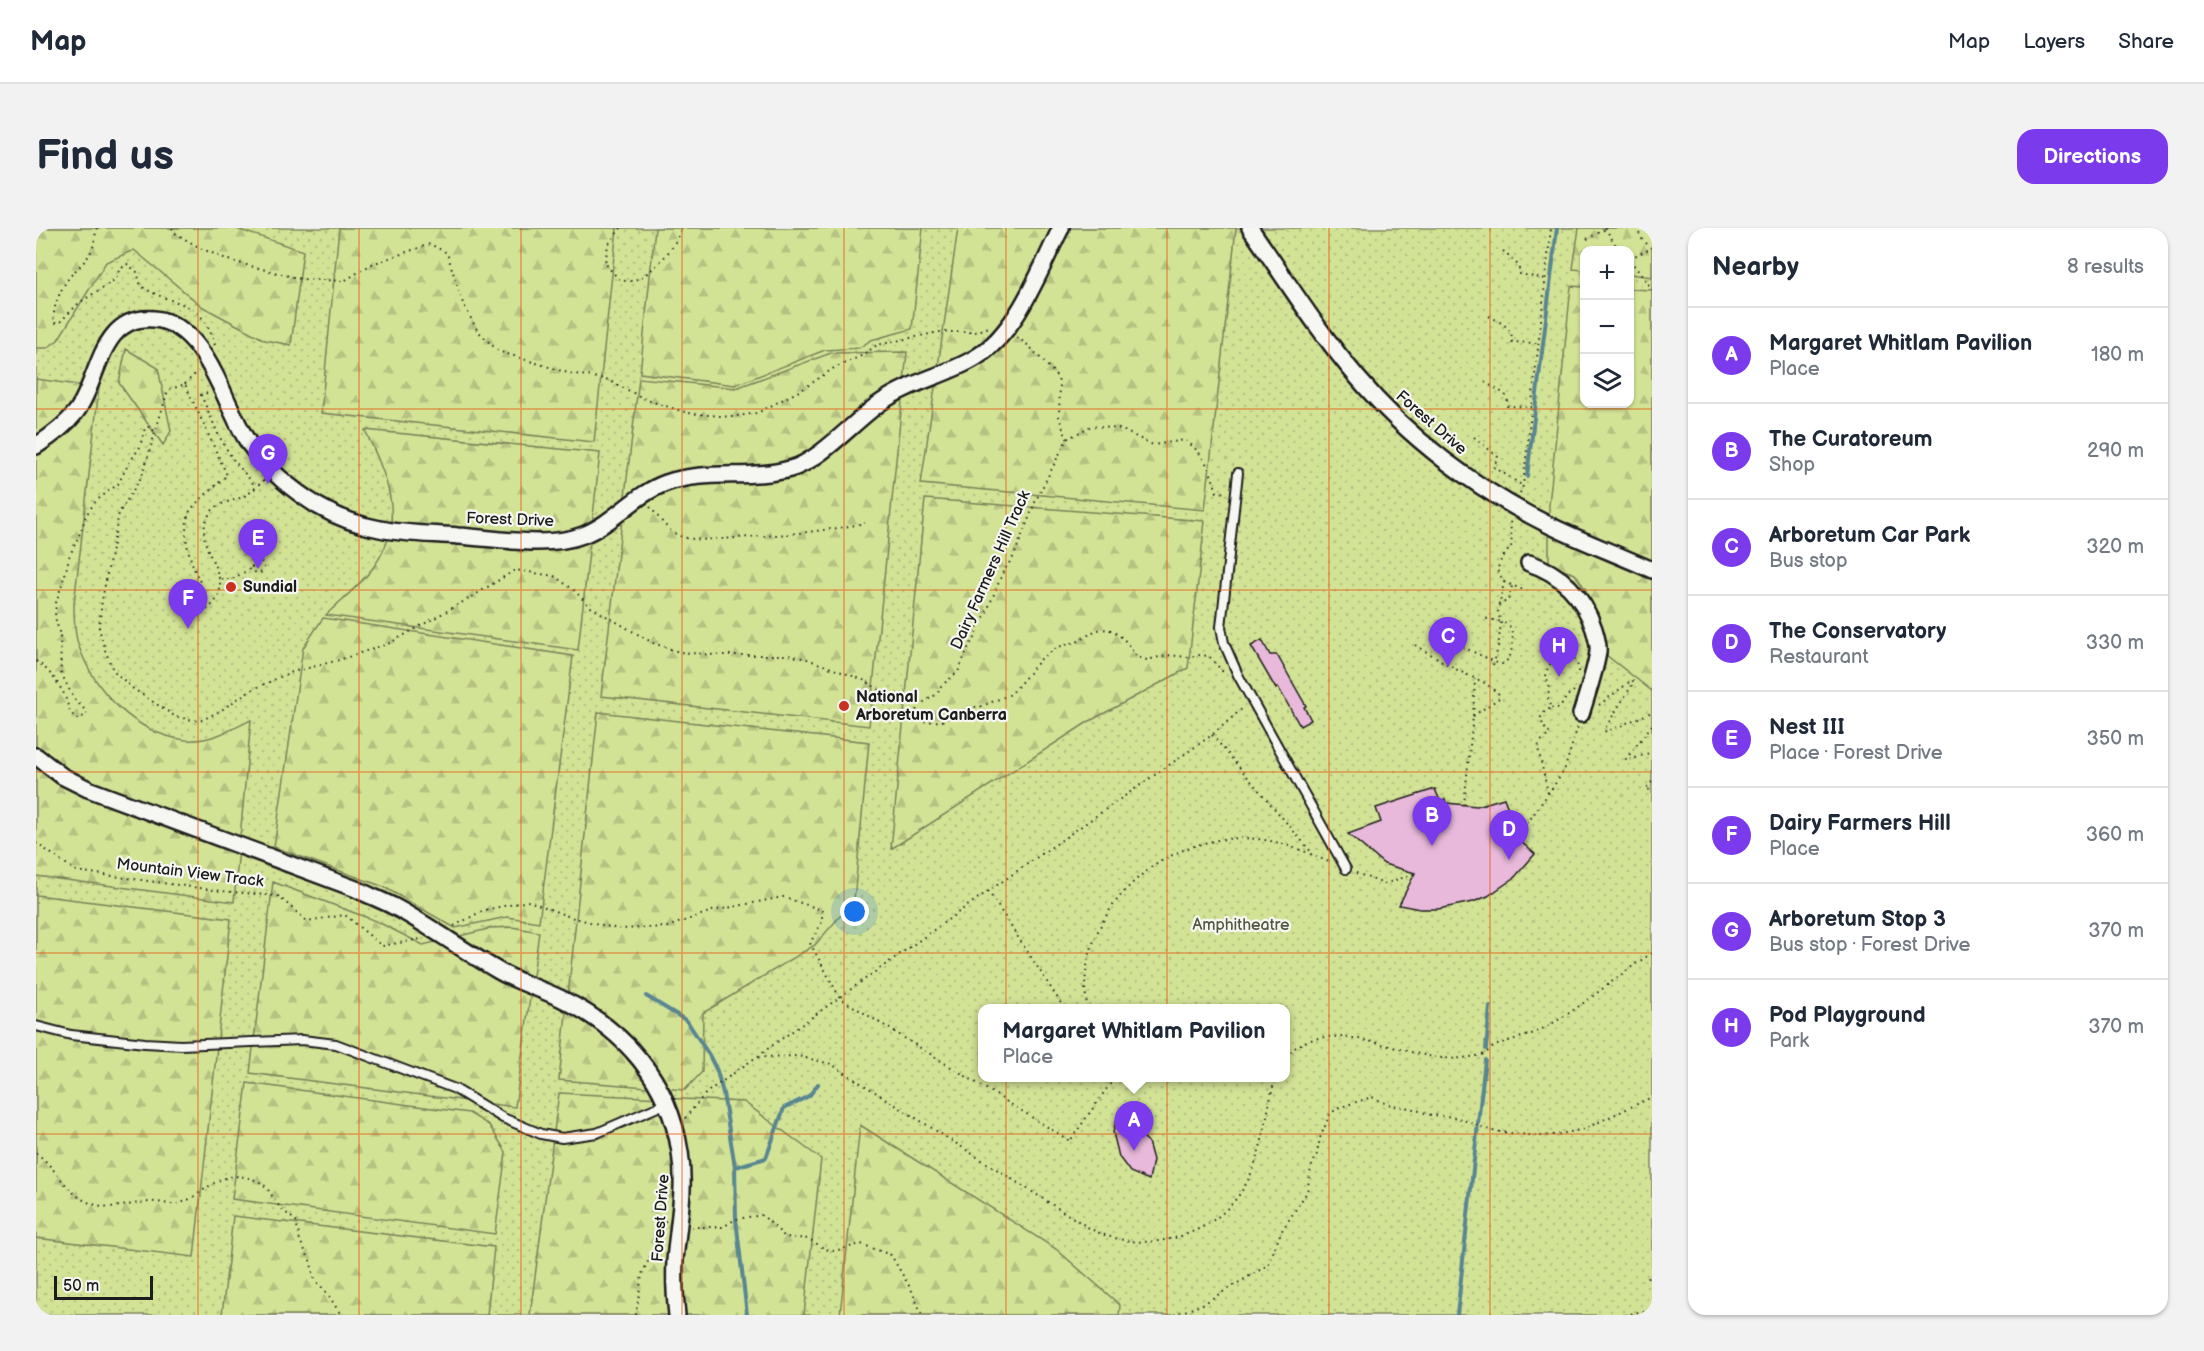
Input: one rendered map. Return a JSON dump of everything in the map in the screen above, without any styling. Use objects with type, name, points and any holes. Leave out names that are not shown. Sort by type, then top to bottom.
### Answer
[{"type":"street","name":"Forest Drive","points":[[36,446],[76,412],[90,389],[107,342],[116,331],[129,323],[155,319],[174,325],[189,336],[208,362],[248,442],[273,472],[315,504],[345,520],[399,532],[537,541],[566,539],[585,534],[614,516],[641,495],[676,480],[772,472],[797,467],[813,457],[879,403],[916,382],[973,359],[989,348],[1015,317],[1062,228]]},
{"type":"street","name":"Forest Drive","points":[[1250,228],[1323,334],[1357,378],[1398,421],[1471,479],[1547,524],[1652,570]]},
{"type":"street","points":[[1529,563],[1554,573],[1566,583],[1581,600],[1592,620],[1598,650],[1581,714]]},
{"type":"street","name":"Forest Drive","points":[[36,756],[62,776],[88,789],[356,889],[393,906],[499,971],[560,998],[612,1030],[641,1060],[657,1082],[676,1129],[684,1180],[674,1285],[677,1315]]},
{"type":"lane","points":[[1238,473],[1221,627],[1227,651],[1252,701],[1346,869]]},
{"type":"lane","points":[[36,1026],[70,1035],[146,1043],[181,1045],[302,1040],[336,1044],[455,1089],[504,1118],[541,1134],[562,1138],[597,1133],[667,1103]]},
{"type":"path","points":[[97,228],[93,248],[82,266],[67,281],[56,305],[54,323],[59,322],[78,303],[116,279],[119,270],[127,264],[137,272],[141,286],[198,312],[210,327],[216,348],[208,362],[185,384],[168,390],[142,476],[127,498],[117,520],[102,600],[99,628],[113,670],[132,688],[176,717],[200,721],[220,711],[249,691],[289,673],[390,643],[515,570],[554,576],[574,590],[589,606],[653,644],[680,652],[715,655],[788,655],[807,659],[866,681],[885,694],[917,703],[916,714],[920,722],[942,721],[970,707],[980,707],[1011,694],[1041,659],[1058,647],[1079,641],[1096,630],[1109,629],[1123,638],[1137,657],[1146,660],[1167,655],[1189,657],[1200,655],[1209,656],[1217,663]]},
{"type":"path","points":[[172,228],[175,233],[200,248],[231,261],[301,279],[344,281],[372,264],[430,244],[447,253],[462,301],[477,330],[498,351],[568,373],[606,380],[647,400],[688,413],[731,417],[757,413],[877,345],[939,332],[975,332],[996,324],[1029,346],[1055,374],[1060,384],[1059,417],[1067,439],[1091,426],[1120,429],[1153,445],[1185,440],[1199,451],[1211,472],[1217,492],[1227,493]]},
{"type":"path","points":[[621,228],[608,245],[605,263],[616,276],[626,281],[637,280],[663,259],[681,228]]},
{"type":"path","points":[[1474,437],[1498,457],[1494,467],[1523,486],[1551,228]]},
{"type":"path","points":[[1634,257],[1652,248],[1642,239],[1636,228]]},
{"type":"path","points":[[1587,239],[1606,229],[1617,246]]},
{"type":"path","points":[[1503,251],[1519,266],[1520,274],[1546,279]]},
{"type":"path","points":[[1634,265],[1652,288]]},
{"type":"path","points":[[1489,316],[1509,328],[1513,334],[1512,342],[1538,343]]},
{"type":"path","points":[[1485,382],[1508,398],[1508,406],[1532,407]]},
{"type":"path","points":[[185,384],[227,475],[190,511],[187,532],[189,560],[201,584],[191,608],[195,617],[213,605],[219,595],[220,579],[207,544],[205,530],[207,520],[219,505],[245,496],[273,472]]},
{"type":"path","points":[[221,388],[201,395],[219,436],[232,458],[256,487]]},
{"type":"path","points":[[36,661],[53,676],[64,694],[72,715],[77,719],[87,715],[87,711],[74,699],[61,673],[60,635],[55,617],[56,603],[69,557],[86,515],[96,501],[118,484],[140,447],[145,428],[148,427],[155,431]]},
{"type":"path","name":"Dairy Farmers Hill Track","points":[[917,703],[929,700],[937,694],[941,686],[958,672],[1003,572],[1014,556],[1036,500],[1067,439]]},
{"type":"path","points":[[641,495],[667,528],[688,538],[711,539],[822,532],[865,523]]},
{"type":"path","points":[[1509,513],[1512,545],[1497,570],[1504,582],[1526,591]]},
{"type":"path","points":[[258,561],[264,566],[263,572],[259,574],[252,568],[253,562],[258,561]]},
{"type":"path","points":[[220,579],[232,579],[252,568]]},
{"type":"path","points":[[1493,664],[1501,623],[1497,612],[1498,604],[1504,582]]},
{"type":"path","points":[[1498,604],[1508,601],[1512,586]]},
{"type":"path","points":[[1463,647],[1493,664],[1507,662],[1511,653],[1512,631],[1508,625],[1484,618]]},
{"type":"path","points":[[1561,640],[1578,667],[1579,677]]},
{"type":"path","points":[[1415,645],[1475,678],[1488,682],[1500,696],[1473,716]]},
{"type":"path","points":[[1551,708],[1548,700],[1550,687],[1546,676],[1548,667],[1557,655],[1566,651]]},
{"type":"path","points":[[1464,805],[1475,678]]},
{"type":"path","points":[[1517,838],[1564,771],[1581,714],[1587,713],[1632,680],[1634,682],[1604,730],[1606,732],[1652,712]]},
{"type":"path","points":[[1548,793],[1539,748],[1540,742],[1550,734],[1543,726],[1541,717],[1551,708],[1560,708],[1575,690]]},
{"type":"path","points":[[676,1129],[706,1093],[988,891],[1212,735],[1252,701]]},
{"type":"path","points":[[1652,725],[1626,759],[1627,761],[1652,752]]},
{"type":"path","points":[[1087,1004],[1085,986],[1090,958],[1099,931],[1111,908],[1148,868],[1172,853],[1200,842],[1229,838],[1257,838],[1288,844],[1315,856],[1212,735]]},
{"type":"path","points":[[1652,782],[1646,788],[1647,790],[1652,789]]},
{"type":"path","name":"Mountain View Track","points":[[36,843],[76,871],[221,891],[278,896],[307,921],[345,915],[382,946],[439,934],[484,910],[529,901],[570,917],[618,929],[667,927],[712,911],[783,897],[822,910],[822,922],[810,943],[840,998]]},
{"type":"path","points":[[1384,884],[1414,874]]},
{"type":"path","points":[[988,891],[1061,1004]]},
{"type":"path","points":[[1290,1053],[1304,1042],[1332,1037],[1365,1040],[1437,1058],[1462,1058],[1485,1054],[1492,1046],[1534,1032],[1566,1015],[1652,953]]},
{"type":"path","points":[[840,998],[1070,1141],[1110,1084],[1109,1082]]},
{"type":"path","points":[[758,1057],[798,1056],[831,1064],[1089,1228],[1109,1237],[1146,1243],[1168,1240],[1194,1232],[1220,1215],[1240,1194],[1256,1162],[1274,1082]]},
{"type":"path","points":[[1174,1315],[1201,1305],[1268,1265],[1281,1232],[1307,1192],[1310,1171],[1326,1121],[1338,1108],[1372,1097],[1387,1104],[1414,1108],[1431,1115],[1455,1117],[1492,1131],[1550,1135],[1584,1129],[1652,1097]]},
{"type":"path","points":[[36,1153],[80,1197],[93,1204],[110,1207],[132,1206],[154,1201],[175,1204],[212,1183],[224,1179],[237,1177],[254,1179],[268,1187],[280,1208],[296,1221],[300,1241],[310,1260],[315,1280],[327,1293],[341,1315]]},
{"type":"path","points":[[636,1315],[642,1274],[654,1249],[654,1233],[658,1224],[667,1221],[679,1227],[723,1227],[736,1219],[762,1215],[785,1237],[809,1239],[825,1249],[834,1251],[861,1244],[891,1255],[912,1291],[922,1315]]},
{"type":"path","points":[[1652,1275],[1647,1277],[1652,1285]]},
{"type":"path","points":[[1625,1315],[1652,1309]]},
{"type":"path","points":[[36,1311],[39,1315]]},
{"type":"green space","name":"National Arboretum Canberra","points":[[36,228],[1652,228],[1652,1315],[36,1315]]},
{"type":"green space","points":[[36,228],[234,228],[303,251],[291,345],[265,340],[203,307],[134,250],[106,262],[58,340],[47,348],[36,348]]},
{"type":"green space","points":[[339,228],[617,228],[594,442],[321,413]]},
{"type":"green space","points":[[655,228],[923,228],[912,329],[871,340],[859,348],[825,350],[735,385],[640,373]]},
{"type":"green space","points":[[958,228],[1236,228],[1205,510],[921,484]]},
{"type":"green space","points":[[1579,228],[1652,228],[1652,277],[1634,275],[1634,246],[1580,246],[1580,270],[1573,269]]},
{"type":"green space","points":[[1571,286],[1580,287],[1580,408],[1634,408],[1634,289],[1652,290],[1652,691],[1601,651],[1586,590],[1575,574],[1549,565],[1549,505]]},
{"type":"green space","points":[[126,349],[158,368],[171,431],[163,445],[119,383]]},
{"type":"green space","points":[[907,352],[869,726],[601,696],[639,378],[736,388],[831,353]]},
{"type":"green space","points":[[36,379],[99,388],[74,604],[78,644],[94,678],[119,707],[134,719],[167,736],[186,740],[203,739],[236,728],[251,720],[234,902],[36,876]]},
{"type":"green space","points":[[365,430],[600,453],[578,650],[326,615],[370,572],[385,548],[390,531],[390,497],[386,480]]},
{"type":"green space","points":[[925,499],[1205,521],[1188,668],[1088,722],[891,849]]},
{"type":"green space","points":[[323,618],[573,656],[539,922],[507,917],[455,928],[384,887],[274,847],[303,648]]},
{"type":"green space","points":[[598,712],[869,742],[854,900],[815,945],[703,1013],[702,1072],[685,1090],[559,1080]]},
{"type":"green space","points":[[273,882],[376,921],[423,945],[492,928],[512,927],[539,932],[515,1107],[250,1073]]},
{"type":"green space","points":[[36,895],[231,919],[194,1257],[36,1238]]},
{"type":"green space","points":[[247,1083],[469,1113],[489,1125],[506,1152],[495,1234],[232,1199]]},
{"type":"green space","points":[[559,1093],[744,1102],[821,1159],[804,1315],[530,1315]]},
{"type":"green space","points":[[860,1125],[1056,1249],[1120,1305],[1119,1315],[840,1315]]},
{"type":"green space","points":[[233,1216],[494,1247],[487,1315],[222,1315]]},
{"type":"building","points":[[1262,640],[1270,655],[1277,655],[1306,706],[1304,707],[1311,720],[1300,726],[1251,646]]},
{"type":"building","points":[[1435,789],[1440,801],[1445,799],[1446,803],[1477,806],[1504,798],[1512,819],[1502,825],[1535,854],[1514,878],[1488,896],[1473,902],[1438,909],[1420,909],[1399,905],[1415,873],[1384,864],[1348,834],[1381,822],[1376,808]]},
{"type":"building","points":[[1117,1119],[1132,1125],[1148,1142],[1153,1160],[1149,1180],[1130,1172],[1119,1157],[1113,1132]]},
{"type":"waterway","points":[[1527,476],[1557,228]]},
{"type":"waterway","points":[[646,996],[687,1021],[717,1071],[723,1093],[735,1167],[736,1219],[747,1315]]},
{"type":"waterway","points":[[1486,1049],[1490,1007]]},
{"type":"waterway","points":[[1457,1315],[1485,1060]]},
{"type":"waterway","points":[[735,1167],[766,1158],[784,1108],[809,1096],[818,1084]]},
{"type":"place","name":"Arboretum Stop 3","points":[[268,484]]},
{"type":"place","name":"Nest III","points":[[258,569]]},
{"type":"place","name":"Sundial","points":[[231,587]]},
{"type":"place","name":"Dairy Farmers Hill","points":[[188,629]]},
{"type":"place","name":"Arboretum Car Park","points":[[1448,667]]},
{"type":"place","name":"Pod Playground","points":[[1559,677]]},
{"type":"place","name":"National Arboretum Canberra","points":[[844,706]]},
{"type":"place","name":"The Curatoreum","points":[[1432,846]]},
{"type":"place","name":"The Conservatory","points":[[1509,860]]},
{"type":"place","name":"Margaret Whitlam Pavilion","points":[[1134,1151]]},
{"type":"park label","name":"Amphitheatre","points":[[1241,925]]}]
